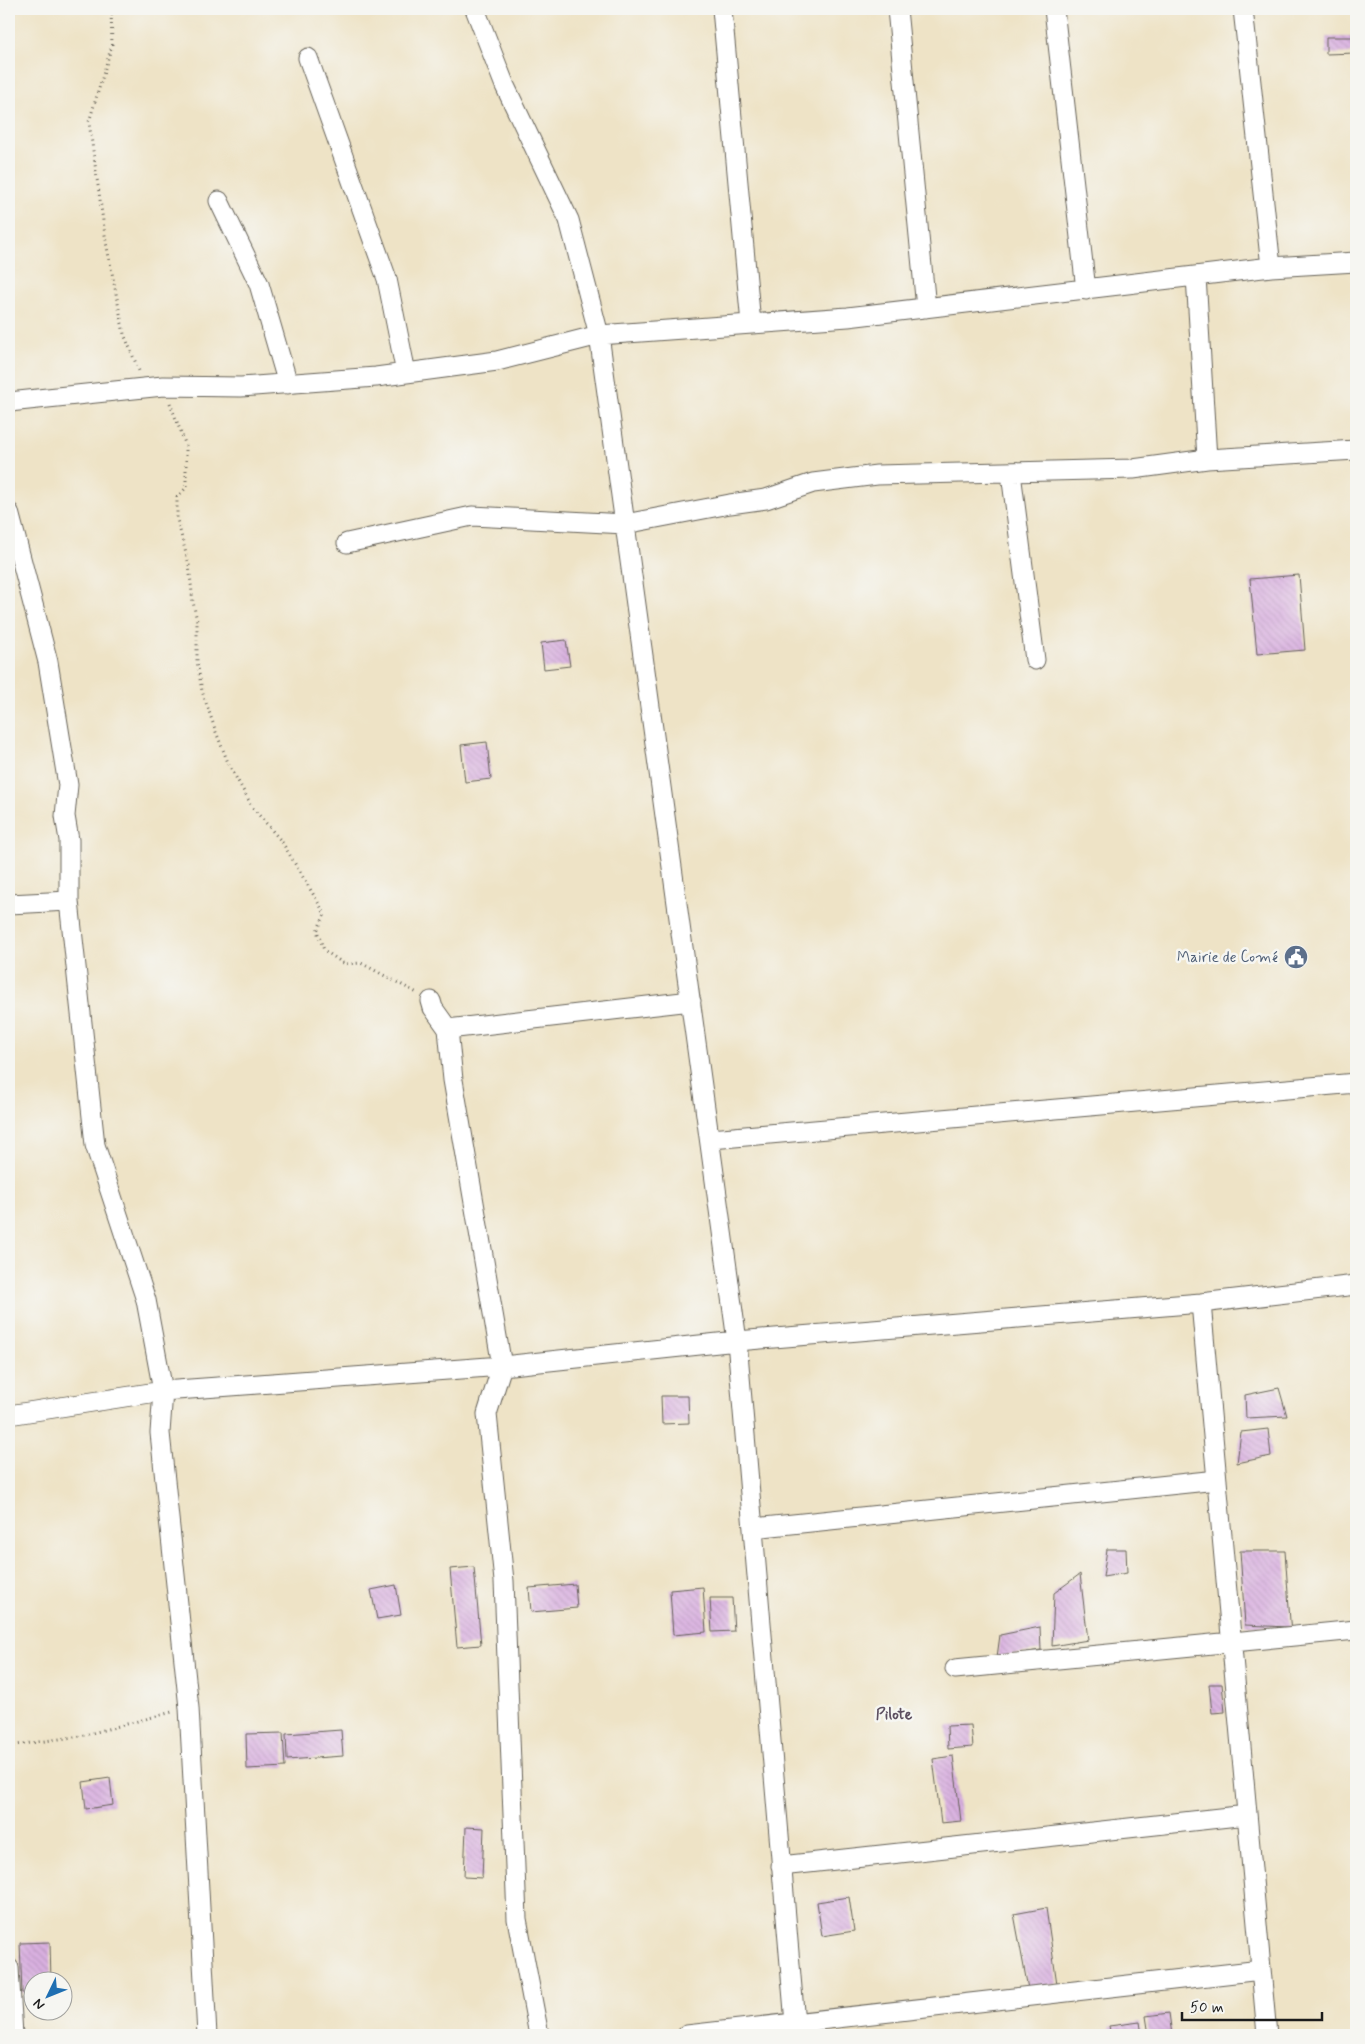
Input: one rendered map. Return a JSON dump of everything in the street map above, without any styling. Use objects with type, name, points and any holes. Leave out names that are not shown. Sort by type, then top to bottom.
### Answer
[{"type":"street","points":[[475,9],[505,86],[569,220],[599,335],[711,1139],[737,1341],[795,2029]]},
{"type":"street","points":[[722,9],[752,324]]},
{"type":"street","points":[[897,9],[926,308]]},
{"type":"street","points":[[1054,9],[1086,290]]},
{"type":"street","points":[[1243,9],[1271,267]]},
{"type":"street","points":[[308,58],[387,279],[406,373]]},
{"type":"street","points":[[219,201],[259,284],[288,384]]},
{"type":"street","points":[[9,402],[154,386],[242,387],[406,373],[497,360],[599,335],[848,317],[1271,267],[1356,262]]},
{"type":"street","points":[[1196,276],[1207,459]]},
{"type":"street","points":[[347,543],[472,516],[625,524],[730,504],[766,500],[813,483],[877,475],[1134,469],[1207,459],[1356,450]]},
{"type":"street","points":[[1012,473],[1035,660]]},
{"type":"street","points":[[9,512],[48,662],[68,785],[65,816],[69,840],[69,901],[95,1145],[146,1300],[163,1391],[160,1433],[188,1708],[207,2035]]},
{"type":"street","points":[[9,904],[69,901]]},
{"type":"street","points":[[431,1001],[433,1008],[448,1030],[453,1080],[502,1366],[487,1414],[504,1581],[517,1919],[539,2035]]},
{"type":"street","points":[[448,1030],[691,1001]]},
{"type":"street","points":[[711,1139],[1356,1083]]},
{"type":"street","points":[[9,1415],[163,1391],[502,1366],[737,1341],[1201,1303],[1356,1285]]},
{"type":"street","points":[[1201,1303],[1267,2035]]},
{"type":"street","points":[[753,1528],[1217,1480]]},
{"type":"street","points":[[955,1670],[1356,1630]]},
{"type":"street","points":[[781,1866],[1247,1815]]},
{"type":"street","points":[[9,1968],[13,2035]]},
{"type":"street","points":[[688,2035],[795,2029],[1262,1970]]},
{"type":"path","points":[[111,9],[112,46],[89,122],[106,242],[124,334],[186,446],[186,488],[177,497],[176,507],[180,537],[190,565],[193,602],[197,621],[197,661],[202,691],[229,765],[253,808],[282,842],[300,868],[325,914],[317,931],[324,950],[344,964],[361,963],[431,1001]]},
{"type":"path","points":[[9,1746],[81,1736],[188,1708]]},
{"type":"building","points":[[1326,37],[1356,37],[1356,53],[1326,54]]},
{"type":"building","points":[[1299,575],[1305,650],[1257,654],[1250,579]]},
{"type":"building","points":[[566,640],[570,666],[544,669],[541,643]]},
{"type":"building","points":[[487,742],[491,779],[465,782],[461,745]]},
{"type":"building","points":[[1279,1388],[1287,1416],[1246,1418],[1245,1395]]},
{"type":"building","points":[[661,1396],[688,1396],[689,1423],[662,1424]]},
{"type":"building","points":[[1268,1429],[1271,1456],[1237,1463],[1241,1432]]},
{"type":"building","points":[[1107,1549],[1126,1549],[1127,1573],[1103,1577]]},
{"type":"building","points":[[1240,1551],[1285,1551],[1291,1635],[1288,1627],[1245,1625]]},
{"type":"building","points":[[474,1567],[481,1645],[457,1647],[450,1569]]},
{"type":"building","points":[[1080,1574],[1088,1640],[1052,1646],[1054,1593]]},
{"type":"building","points":[[575,1584],[577,1608],[531,1612],[529,1588]]},
{"type":"building","points":[[396,1585],[401,1615],[377,1619],[371,1590]]},
{"type":"building","points":[[703,1587],[706,1632],[673,1635],[670,1590]]},
{"type":"building","points":[[710,1598],[732,1598],[734,1631],[712,1632]]},
{"type":"building","points":[[1040,1627],[1041,1650],[997,1657],[1000,1635]]},
{"type":"building","points":[[1209,1684],[1222,1684],[1225,1712],[1212,1713]]},
{"type":"building","points":[[971,1725],[973,1747],[948,1749],[947,1726]]},
{"type":"building","points":[[341,1730],[343,1756],[287,1760],[286,1734]]},
{"type":"building","points":[[283,1733],[285,1767],[247,1769],[246,1734]]},
{"type":"building","points":[[953,1756],[961,1821],[941,1823],[933,1759]]},
{"type":"building","points":[[110,1778],[113,1805],[86,1809],[83,1782]]},
{"type":"building","points":[[466,1827],[484,1828],[482,1878],[464,1877]]},
{"type":"building","points":[[849,1897],[854,1931],[822,1936],[817,1902]]},
{"type":"building","points":[[1046,1908],[1057,1984],[1028,1989],[1014,1914]]},
{"type":"building","points":[[50,1942],[51,1972],[22,1972],[22,1993],[20,1943]]},
{"type":"building","points":[[1169,2013],[1172,2035],[1149,2035],[1146,2016]]},
{"type":"building","points":[[1140,2022],[1142,2035],[1111,2035],[1109,2026]]},
{"type":"place","name":"Mairie de Comé","points":[[1296,957]]},
{"type":"district","name":"Pilote","points":[[894,1713]]}]
